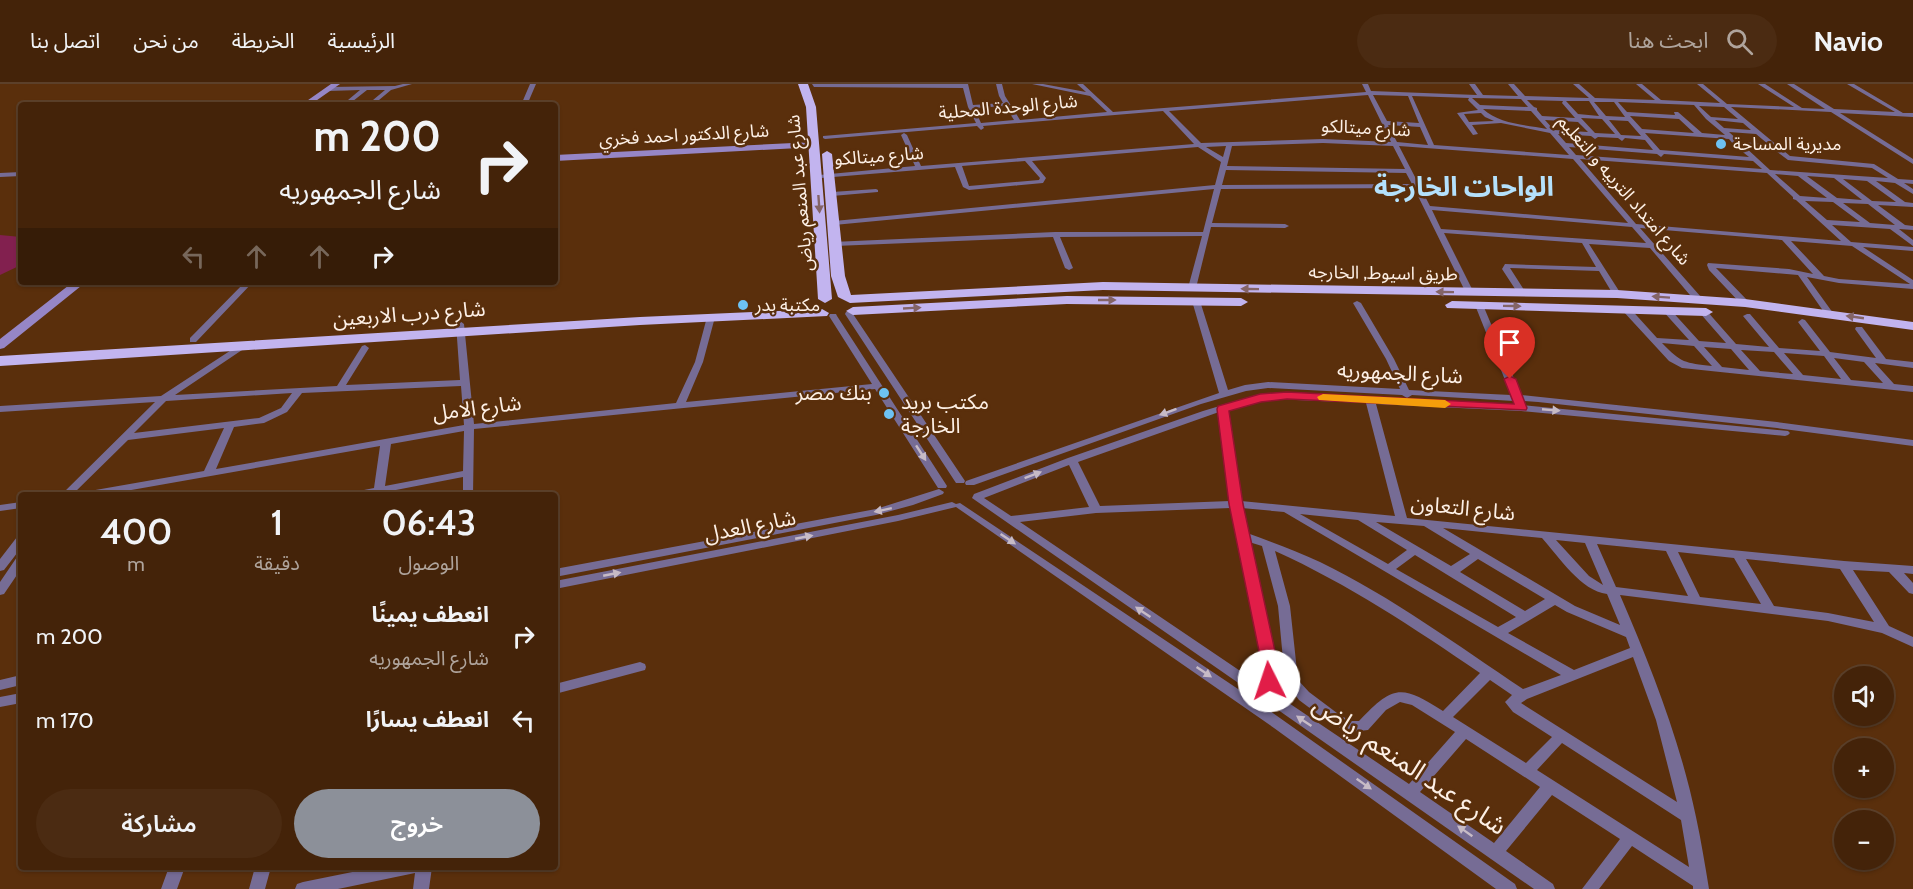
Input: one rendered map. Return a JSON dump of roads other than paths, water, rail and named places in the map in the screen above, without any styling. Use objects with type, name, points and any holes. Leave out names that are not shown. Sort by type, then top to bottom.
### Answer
[{"type":"highway","name":"شارع عبد المنعم رياض","points":[[810,84],[816,107],[823,176],[825,307]]},
{"type":"highway","name":"شارع عبد المنعم رياض","points":[[823,176],[832,194],[838,276],[849,305]]},
{"type":"highway","name":"طريق اسيوط, الخارجه","points":[[825,307],[1194,294],[1617,294],[1700,306],[1829,313],[1913,326]]},
{"type":"highway","name":"طريق اسيوط, الخارجه","points":[[1194,294],[1357,303],[1666,310],[1700,306]]},
{"type":"highway","name":"شارع درب الاربعين","points":[[0,352],[825,307]]},
{"type":"highway","name":"شارع درب الاربعين","points":[[666,316],[711,317],[825,307]]},
{"type":"highway","name":"طريق اسيوط, الخارجه","points":[[1746,310],[1802,322],[1913,338]]},
{"type":"highway","name":"شارع درب الاربعين","points":[[0,361],[242,346],[460,328]]},
{"type":"street","points":[[301,102],[328,86],[336,84]]},
{"type":"street","points":[[309,102],[328,86],[390,88],[409,84]]},
{"type":"street","points":[[525,102],[533,84]]},
{"type":"street","points":[[810,84],[965,85],[980,127]]},
{"type":"street","points":[[999,84],[999,91],[1018,121]]},
{"type":"street","points":[[1035,84],[1092,95]]},
{"type":"street","points":[[1080,84],[1113,115]]},
{"type":"street","points":[[1365,84],[1470,293]]},
{"type":"street","points":[[1472,84],[1482,97]]},
{"type":"street","name":"شارع امتداد التربيه و التعليم","points":[[1511,84],[1653,246],[1757,373]]},
{"type":"street","points":[[1569,84],[1592,101]]},
{"type":"street","points":[[1576,84],[1642,162]]},
{"type":"street","points":[[1639,84],[1660,102]]},
{"type":"street","points":[[1700,84],[1772,146],[1792,160],[1874,166],[1913,192]]},
{"type":"street","points":[[1761,84],[1801,110]]},
{"type":"street","points":[[1790,84],[1913,170]]},
{"type":"street","points":[[1850,84],[1909,117]]},
{"type":"street","points":[[349,102],[365,88]]},
{"type":"street","points":[[374,102],[390,88]]},
{"type":"street","points":[[1442,88],[1447,95]]},
{"type":"street","name":"شارع الوحدة المحلية","points":[[1370,94],[1728,106]]},
{"type":"street","name":"شارع الوحدة المحلية","points":[[820,141],[1370,94],[1660,102],[1909,117]]},
{"type":"street","points":[[1410,97],[1432,147]]},
{"type":"street","points":[[1470,99],[1490,118],[1502,122],[1555,132],[1646,138]]},
{"type":"street","points":[[1564,102],[1615,160]]},
{"type":"street","points":[[1616,103],[1670,164]]},
{"type":"street","points":[[971,107],[1007,104]]},
{"type":"street","points":[[1641,104],[1659,121]]},
{"type":"street","points":[[1668,105],[1700,135]]},
{"type":"street","points":[[1696,106],[1795,198],[1850,244],[1912,287]]},
{"type":"street","points":[[1176,109],[1181,119],[1179,123]]},
{"type":"street","points":[[1475,134],[1461,112],[1479,109],[1535,109]]},
{"type":"street","points":[[1165,110],[1199,145],[1224,164],[1409,171]]},
{"type":"street","points":[[1829,112],[1913,162]]},
{"type":"street","name":"شارع الوحدة المحلية","points":[[853,137],[904,135],[1018,121],[1113,115]]},
{"type":"street","points":[[1543,118],[1653,115],[1680,117]]},
{"type":"street","points":[[1708,118],[1743,121]]},
{"type":"street","points":[[1467,124],[1502,122]]},
{"type":"street","points":[[1385,123],[1423,125]]},
{"type":"street","points":[[1665,127],[1671,133]]},
{"type":"street","points":[[1721,130],[1757,132]]},
{"type":"street","points":[[1640,131],[1729,137]]},
{"type":"street","points":[[904,135],[918,168]]},
{"type":"street","name":"شارع الدكتور احمد فخري","points":[[558,158],[820,141]]},
{"type":"street","name":"شارع ميتالكو","points":[[823,176],[1199,145],[1323,141],[1395,144],[1913,182]]},
{"type":"street","points":[[1230,143],[1207,225],[1194,294],[1229,392],[1248,401]]},
{"type":"street","points":[[1736,144],[1772,146]]},
{"type":"street","points":[[1566,145],[1752,159]]},
{"type":"street","name":"شارع الدكتور احمد فخري","points":[[558,153],[590,154]]},
{"type":"street","points":[[1690,154],[1702,167]]},
{"type":"street","points":[[1716,156],[1730,169]]},
{"type":"street","points":[[958,165],[966,187],[969,188],[1041,182],[1043,178],[1027,159]]},
{"type":"street","points":[[0,173],[18,173]]},
{"type":"street","points":[[1801,174],[1868,225]]},
{"type":"street","points":[[1835,176],[1903,227]]},
{"type":"street","points":[[1869,179],[1913,212]]},
{"type":"street","points":[[834,223],[1218,188],[1416,186]]},
{"type":"street","points":[[832,194],[876,191]]},
{"type":"street","points":[[1795,198],[1913,205]]},
{"type":"street","points":[[1427,208],[1913,249]]},
{"type":"street","points":[[1824,222],[1913,228]]},
{"type":"street","points":[[1207,225],[1285,226]]},
{"type":"street","points":[[1892,227],[1913,244]]},
{"type":"street","points":[[1439,231],[1653,246]]},
{"type":"street","points":[[835,244],[1055,234],[1206,234]]},
{"type":"street","points":[[1055,234],[1069,268]]},
{"type":"street","points":[[1784,238],[1821,277]]},
{"type":"street","points":[[1584,241],[1617,294]]},
{"type":"street","points":[[1801,378],[1776,350],[1711,265],[1912,287]]},
{"type":"street","points":[[1522,293],[1506,269],[1508,266],[1601,269]]},
{"type":"street","points":[[1800,273],[1829,313]]},
{"type":"street","points":[[0,332],[62,285]]},
{"type":"street","points":[[0,345],[76,285]]},
{"type":"street","points":[[193,340],[246,285]]},
{"type":"street","points":[[1357,303],[1390,359],[1410,402]]},
{"type":"street","name":"شارع عبد المنعم رياض","points":[[849,305],[890,377],[965,482],[977,489],[977,497],[1547,889]]},
{"type":"street","points":[[1479,305],[1519,403]]},
{"type":"street","name":"شارع عبد المنعم رياض","points":[[825,307],[885,397],[940,489],[942,500],[956,505],[1263,712],[1509,889]]},
{"type":"street","points":[[1625,308],[1677,363],[1692,367],[1913,389]]},
{"type":"street","points":[[1666,310],[1720,370]]},
{"type":"street","points":[[680,405],[699,362],[711,317]]},
{"type":"street","points":[[1802,322],[1849,382]]},
{"type":"street","points":[[460,328],[469,427],[468,492]]},
{"type":"street","points":[[1859,329],[1883,361]]},
{"type":"street","points":[[1654,340],[1826,354],[1913,365]]},
{"type":"street","points":[[69,492],[163,399],[242,346]]},
{"type":"street","points":[[340,388],[365,348]]},
{"type":"street","points":[[1867,359],[1891,387]]},
{"type":"street","name":"شارع الامل","points":[[130,491],[208,474],[469,427],[876,383],[890,377]]},
{"type":"street","points":[[0,409],[299,390],[466,383]]},
{"type":"street","name":"شارع الجمهوريه","points":[[965,482],[1198,402],[1256,386],[1281,385],[1405,392],[1637,413],[1913,443]]},
{"type":"street","points":[[124,437],[254,423],[284,410],[299,390]]},
{"type":"street","points":[[885,397],[901,393]]},
{"type":"street","name":"شارع الجمهوريه","points":[[977,497],[1072,460],[1248,401],[1287,396],[1410,402],[1519,403]]},
{"type":"street","points":[[1370,399],[1402,521]]},
{"type":"street","points":[[1198,402],[1210,405],[1217,410],[1267,651],[1269,673],[1263,712]]},
{"type":"street","points":[[208,474],[230,426]]},
{"type":"street","name":"شارع الجمهوريه","points":[[1780,429],[1913,450]]},
{"type":"street","points":[[380,490],[386,441]]},
{"type":"street","points":[[1072,460],[1096,510]]},
{"type":"street","points":[[369,492],[469,473]]},
{"type":"street","name":"شارع العدل","points":[[558,572],[876,512],[909,503],[940,489],[965,482]]},
{"type":"street","name":"شارع العدل","points":[[558,584],[898,518],[973,502],[977,497]]},
{"type":"street","name":"شارع التعاون","points":[[1009,520],[1096,510],[1236,504],[1590,541],[1913,570]]},
{"type":"street","points":[[0,508],[18,505]]},
{"type":"street","points":[[1285,510],[1572,675]]},
{"type":"street","points":[[1357,516],[1526,616]]},
{"type":"street","points":[[1426,523],[1589,618],[1629,634]]},
{"type":"street","points":[[1242,535],[1295,555],[1396,612],[1522,695]]},
{"type":"street","points":[[1546,536],[1590,583],[1601,589],[1828,617],[1886,629],[1913,642]]},
{"type":"street","points":[[1590,541],[1636,651],[1666,732],[1689,817],[1701,885]]},
{"type":"street","points":[[1267,543],[1284,606],[1289,673],[1296,689],[1344,724],[1364,726],[1391,698],[1396,696],[1417,701],[1701,885]]},
{"type":"street","points":[[0,567],[18,544]]},
{"type":"street","points":[[1670,548],[1696,600]]},
{"type":"street","points":[[1388,569],[1415,550]]},
{"type":"street","points":[[1451,572],[1478,554]]},
{"type":"street","points":[[1738,555],[1770,609]]},
{"type":"street","points":[[0,591],[18,564]]},
{"type":"street","points":[[1844,565],[1886,629]]},
{"type":"street","points":[[1893,569],[1913,590]]},
{"type":"street","points":[[1498,633],[1555,599]]},
{"type":"street","points":[[1267,651],[1289,653]]},
{"type":"street","points":[[1636,651],[1522,695],[1514,699],[1514,705],[1689,817]]},
{"type":"street","points":[[558,688],[640,667]]},
{"type":"street","points":[[1444,718],[1489,673]]},
{"type":"street","points":[[0,685],[18,681]]},
{"type":"street","points":[[0,702],[18,699]]},
{"type":"street","points":[[1410,793],[1465,731]]},
{"type":"street","points":[[1527,771],[1561,736]]},
{"type":"street","points":[[1495,853],[1550,786]]},
{"type":"street","points":[[1590,889],[1630,837]]},
{"type":"street","points":[[169,889],[176,870]]},
{"type":"street","points":[[257,889],[262,870]]},
{"type":"street","points":[[303,889],[397,870]]},
{"type":"street","points":[[421,889],[424,870]]},
{"type":"place","name":"مديرية المساحة","points":[[1721,144]]},
{"type":"place","name":"مكتبة بدر","points":[[743,305]]},
{"type":"place","name":"بنك مصر","points":[[884,393]]},
{"type":"place","name":"مكتب بريد الخارجة","points":[[889,414]]},
{"type":"district","name":"الواحات الخارجة","points":[[1464,187]]}]
